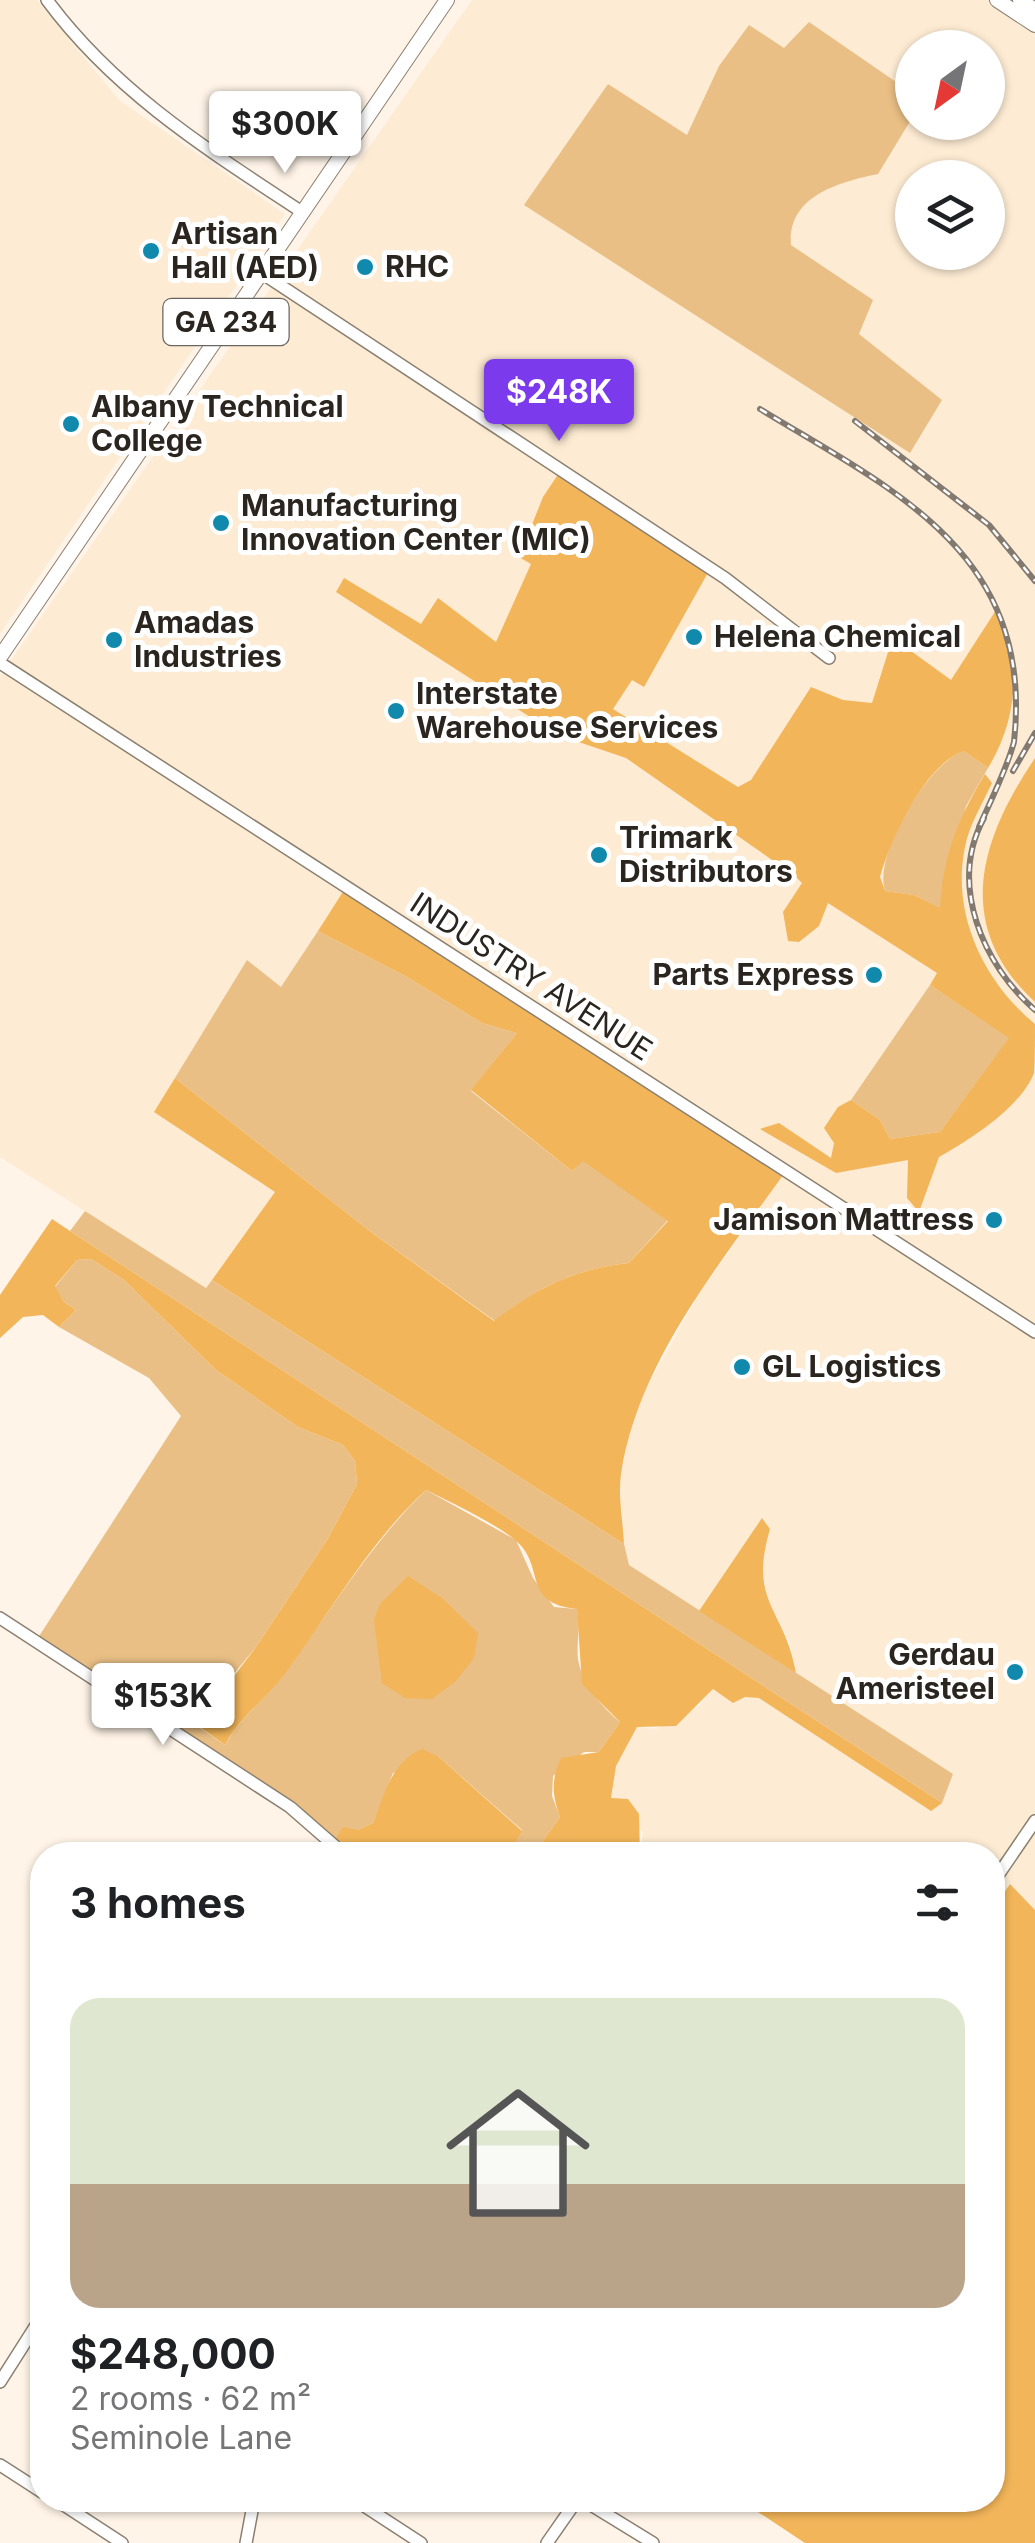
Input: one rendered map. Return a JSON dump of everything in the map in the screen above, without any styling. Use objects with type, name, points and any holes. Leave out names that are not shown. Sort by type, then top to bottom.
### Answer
[{"type":"main road","name":"GA 234","points":[[0,660],[447,0]]},
{"type":"main road","points":[[997,0],[1035,25]]},
{"type":"main road","points":[[1020,0],[1035,10]]},
{"type":"main road","points":[[0,630],[27,618]]},
{"type":"street","points":[[46,0],[92,55],[135,96],[302,212]]},
{"type":"street","points":[[260,272],[725,578],[829,658]]},
{"type":"street","name":"INDUSTRY AVENUE","points":[[0,660],[1035,1332]]},
{"type":"street","points":[[0,1618],[290,1806],[330,1842]]},
{"type":"street","points":[[1005,1865],[1035,1821]]},
{"type":"street","points":[[0,2382],[30,2336]]},
{"type":"street","points":[[0,2353],[14,2362]]},
{"type":"street","points":[[0,2464],[30,2484]]},
{"type":"street","points":[[74,2512],[122,2543]]},
{"type":"street","points":[[246,2543],[252,2512]]},
{"type":"street","points":[[373,2512],[421,2543]]},
{"type":"street","points":[[547,2543],[571,2512]]},
{"type":"street","points":[[600,2512],[653,2543]]},
{"type":"shaded area","name":"Albany Technical College","points":[[0,0],[37,0],[119,100],[285,214],[0,634]]},
{"type":"shaded area","points":[[472,0],[1035,0],[1035,1909],[1010,1885],[1005,1893],[1005,1842],[642,1842],[643,1833],[611,1798],[616,1766],[637,1727],[656,1729],[699,1706],[713,1689],[759,1698],[931,1811],[953,1775],[796,1673],[791,1645],[762,1588],[760,1564],[770,1529],[763,1519],[699,1611],[629,1565],[624,1549],[620,1478],[635,1408],[700,1293],[785,1172],[281,987],[247,961],[155,1112],[275,1192],[206,1288],[0,1157],[0,676]]},
{"type":"shaded area","points":[[809,22],[895,81],[895,140],[899,140],[878,174],[832,187],[806,203],[792,228],[791,245],[873,300],[859,334],[942,400],[910,453],[524,205],[608,84],[687,135],[719,66],[749,25],[784,48]]},
{"type":"shaded area","points":[[561,470],[710,569],[644,687],[632,680],[613,709],[738,787],[751,780],[811,687],[843,700],[872,703],[889,649],[900,643],[951,680],[998,607],[1010,648],[1013,689],[998,749],[988,768],[964,751],[936,771],[911,804],[880,877],[885,891],[914,895],[940,908],[944,871],[954,838],[985,774],[992,783],[967,839],[963,897],[976,945],[987,967],[1035,1024],[1034,1073],[1006,1110],[939,1157],[919,1212],[907,1198],[908,1160],[836,1173],[760,1129],[779,1123],[831,1158],[834,1143],[824,1128],[838,1107],[851,1100],[880,1120],[890,1139],[940,1132],[1009,1038],[930,985],[937,973],[828,903],[819,926],[799,942],[788,941],[783,912],[802,883],[795,876],[626,758],[558,735],[336,592],[344,578],[421,624],[438,598],[496,642],[531,564],[519,557],[543,497]]},
{"type":"shaded area","points":[[964,751],[988,768],[966,806],[941,909],[914,895],[885,891],[887,855],[907,811],[935,772]]},
{"type":"shaded area","points":[[1035,758],[1035,1002],[1009,973],[993,943],[984,913],[983,883],[1000,820]]},
{"type":"shaded area","points":[[346,887],[786,1171],[686,1315],[645,1392],[630,1432],[621,1474],[624,1544],[212,1280],[275,1192],[154,1112],[175,1078],[371,1232],[494,1321],[558,1282],[629,1263],[668,1221],[583,1161],[572,1171],[471,1090],[517,1033],[482,1023],[407,977],[318,931]]},
{"type":"shaded area","points":[[318,931],[407,977],[482,1023],[517,1033],[471,1091],[572,1171],[583,1160],[668,1220],[629,1263],[558,1282],[495,1321],[371,1232],[175,1078],[247,960],[281,987]]},
{"type":"shaded area","points":[[930,985],[1010,1038],[940,1132],[890,1139],[880,1120],[851,1100]]},
{"type":"shaded area","points":[[85,1211],[206,1288],[212,1280],[624,1544],[629,1565],[953,1774],[942,1803],[70,1231]]},
{"type":"shaded area","points":[[52,1219],[942,1803],[931,1811],[759,1698],[745,1697],[733,1703],[713,1689],[676,1726],[637,1727],[616,1766],[611,1798],[628,1799],[639,1814],[640,1842],[542,1842],[560,1817],[554,1787],[561,1758],[599,1752],[620,1722],[582,1684],[577,1609],[548,1599],[525,1550],[515,1540],[426,1490],[386,1532],[284,1675],[225,1745],[197,1725],[256,1647],[327,1540],[357,1484],[355,1461],[343,1445],[298,1427],[216,1370],[124,1280],[91,1259],[77,1260],[55,1286],[64,1302],[76,1310],[59,1327],[43,1315],[23,1317],[0,1338],[0,1295]]},
{"type":"shaded area","points":[[91,1259],[124,1280],[216,1370],[298,1427],[343,1445],[355,1461],[357,1484],[327,1540],[256,1647],[213,1699],[197,1726],[225,1745],[284,1674],[369,1556],[426,1490],[516,1540],[533,1578],[554,1607],[577,1609],[578,1658],[585,1680],[620,1722],[599,1752],[584,1752],[553,1776],[552,1796],[560,1817],[542,1842],[516,1842],[522,1830],[439,1757],[393,1773],[373,1823],[333,1842],[36,1641],[181,1416],[149,1378],[59,1327],[76,1310],[64,1302],[55,1287],[77,1260]]},
{"type":"shaded area","points":[[762,1518],[770,1529],[764,1554],[765,1590],[791,1651],[796,1673],[699,1611]]},
{"type":"shaded area","points":[[408,1576],[442,1598],[478,1633],[474,1658],[455,1682],[432,1699],[405,1698],[382,1683],[374,1620],[380,1604]]},
{"type":"shaded area","points":[[422,1749],[439,1757],[522,1831],[516,1842],[334,1842],[343,1827],[358,1830],[373,1823],[396,1770]]},
{"type":"shaded area","points":[[1010,1884],[1035,1910],[1035,2543],[805,2543],[758,2512],[1005,2512],[1005,1892]]},
{"type":"railway","points":[[760,409],[858,468],[944,534],[977,574],[1002,621],[1014,676],[1014,742],[979,827]]},
{"type":"railway","points":[[855,421],[989,525],[1035,581]]},
{"type":"railway","points":[[1013,771],[1035,733]]},
{"type":"railway","points":[[984,818],[969,870],[976,922],[1000,970],[1035,1010]]},
{"type":"place","name":"Artisan Hall (AED)","points":[[151,251]]},
{"type":"place","name":"RHC","points":[[365,267]]},
{"type":"place","name":"Albany Technical College","points":[[71,424]]},
{"type":"place","name":"Manufacturing Innovation Center (MIC)","points":[[221,523]]},
{"type":"place","name":"Helena Chemical","points":[[694,637]]},
{"type":"place","name":"Amadas Industries","points":[[114,640]]},
{"type":"place","name":"Interstate Warehouse Services","points":[[396,711]]},
{"type":"place","name":"Trimark Distributors","points":[[599,855]]},
{"type":"place","name":"Parts Express","points":[[874,975]]},
{"type":"place","name":"Jamison Mattress","points":[[994,1220]]},
{"type":"place","name":"GL Logistics","points":[[742,1367]]},
{"type":"place","name":"Gerdau Ameristeel","points":[[1015,1672]]}]
